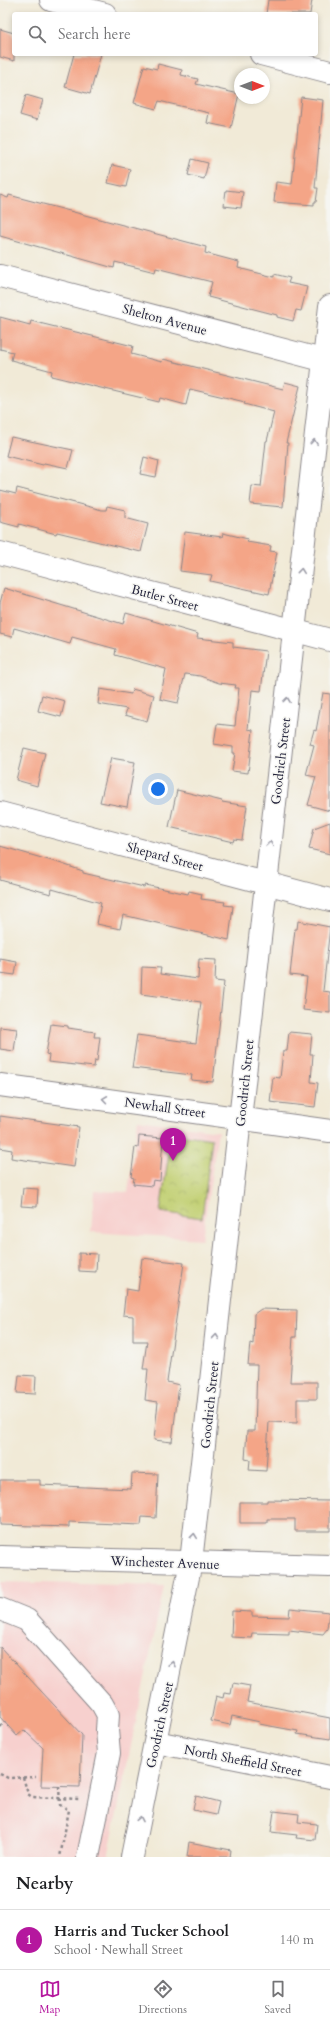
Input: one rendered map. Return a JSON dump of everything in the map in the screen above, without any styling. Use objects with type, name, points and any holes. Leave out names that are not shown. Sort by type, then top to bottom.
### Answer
[{"type":"street","points":[[52,0],[82,4],[100,12]]},
{"type":"street","points":[[269,56],[330,72]]},
{"type":"street","name":"Shelton Avenue","points":[[0,276],[327,361]]},
{"type":"street","name":"Goodrich Street","points":[[132,1857],[191,1562],[266,882],[327,361],[330,306]]},
{"type":"street","name":"Butler Street","points":[[0,553],[330,640]]},
{"type":"street","name":"Shepard Street","points":[[0,813],[330,900]]},
{"type":"street","name":"Newhall Street","points":[[0,1085],[241,1117],[330,1131]]},
{"type":"street","name":"Winchester Avenue","points":[[0,1557],[330,1566]]},
{"type":"street","points":[[0,1609],[27,1620],[102,1704],[108,1715],[107,1730],[109,1753],[88,1857]]},
{"type":"street","name":"North Sheffield Street","points":[[156,1742],[330,1777]]},
{"type":"path","points":[[0,1727],[5,1722]]},
{"type":"path","points":[[0,1774],[8,1778],[36,1777]]},
{"type":"path","points":[[23,1777],[28,1794],[32,1797],[100,1800]]},
{"type":"path","points":[[59,1786],[60,1805],[69,1810],[60,1857]]},
{"type":"shaded area","points":[[138,1120],[218,1131],[202,1239],[91,1232],[94,1191],[128,1192]]},
{"type":"shaded area","points":[[0,1582],[164,1586],[108,1857],[0,1857]]},
{"type":"green space","points":[[172,1133],[212,1139],[202,1218],[160,1212]]},
{"type":"building","points":[[268,0],[312,0],[310,12],[266,12]]},
{"type":"building","points":[[0,29],[12,32],[12,56],[14,56],[14,61],[0,57]]},
{"type":"building","points":[[73,56],[100,56],[90,94],[65,87]]},
{"type":"building","points":[[158,64],[182,70],[181,75],[198,79],[196,84],[234,93],[234,104],[237,104],[231,128],[207,123],[209,113],[159,101],[156,109],[134,103],[144,66],[157,69]]},
{"type":"building","points":[[26,95],[43,100],[37,120],[20,115]]},
{"type":"building","points":[[301,97],[323,100],[315,188],[318,188],[316,202],[314,202],[314,205],[274,202],[276,182],[292,184]]},
{"type":"building","points":[[192,159],[208,163],[204,179],[188,175]]},
{"type":"building","points":[[112,165],[130,169],[126,187],[108,183]]},
{"type":"building","points":[[226,190],[243,192],[241,208],[224,206]]},
{"type":"building","points":[[0,195],[8,198],[9,195],[206,247],[205,253],[239,262],[238,268],[274,277],[274,274],[290,278],[288,283],[307,287],[301,311],[296,310],[293,321],[277,317],[277,315],[208,297],[212,282],[156,268],[155,272],[115,262],[114,268],[0,236]]},
{"type":"building","points":[[0,317],[30,325],[31,321],[133,346],[131,354],[162,362],[163,359],[283,389],[285,382],[300,386],[286,443],[288,443],[283,507],[250,504],[252,486],[261,487],[266,441],[274,412],[244,404],[245,402],[190,389],[186,405],[160,398],[159,402],[51,376],[52,371],[11,360],[13,352],[0,349]]},
{"type":"building","points":[[11,437],[73,450],[68,468],[44,463],[43,465],[6,456]]},
{"type":"building","points":[[144,457],[159,461],[156,477],[140,474]]},
{"type":"building","points":[[17,488],[102,510],[106,510],[107,506],[125,510],[125,518],[148,524],[141,552],[57,532],[56,534],[19,524],[19,527],[0,522],[0,490],[16,494]]},
{"type":"building","points":[[185,532],[222,537],[223,533],[248,539],[247,542],[271,546],[270,551],[277,552],[269,594],[210,581],[212,575],[180,571]]},
{"type":"building","points":[[4,588],[123,624],[126,613],[198,634],[197,638],[233,642],[233,647],[266,651],[261,691],[252,690],[248,729],[253,730],[248,773],[232,771],[235,753],[233,753],[233,747],[214,744],[217,724],[235,726],[239,688],[235,688],[236,685],[219,683],[200,676],[185,674],[178,703],[160,699],[166,669],[115,655],[116,649],[72,637],[70,644],[14,628],[12,637],[0,634],[0,603]]},
{"type":"building","points":[[100,689],[131,694],[132,689],[154,695],[147,721],[125,715],[127,709],[98,704]]},
{"type":"building","points":[[323,693],[330,694],[330,811],[308,805],[316,777],[306,775],[314,745],[310,744],[314,730],[316,731]]},
{"type":"building","points":[[42,695],[65,701],[61,717],[38,711]]},
{"type":"building","points":[[24,748],[45,753],[37,786],[16,780]]},
{"type":"building","points":[[111,758],[135,762],[127,807],[100,802]]},
{"type":"building","points":[[177,790],[222,802],[247,806],[242,840],[234,839],[233,842],[169,827]]},
{"type":"building","points":[[330,822],[330,854],[309,849],[314,828]]},
{"type":"building","points":[[0,846],[59,863],[83,871],[83,873],[144,887],[145,885],[188,894],[189,891],[202,894],[201,899],[225,902],[224,905],[233,906],[229,940],[123,915],[120,929],[97,924],[101,903],[52,889],[51,894],[0,880]]},
{"type":"building","points":[[298,921],[330,927],[323,991],[330,992],[330,1013],[303,1010],[307,977],[290,975],[295,929],[297,929]]},
{"type":"building","points":[[0,959],[17,962],[15,975],[0,973]]},
{"type":"building","points":[[199,959],[216,960],[215,981],[224,982],[213,1082],[191,1080],[192,1075],[132,1068],[137,1035],[196,1043],[201,1002],[141,994],[142,967],[161,968],[160,974],[198,979]]},
{"type":"building","points":[[51,1024],[95,1032],[94,1037],[100,1037],[97,1061],[95,1060],[94,1067],[48,1062],[49,1055],[46,1054]]},
{"type":"building","points":[[0,1027],[17,1029],[14,1051],[0,1049]]},
{"type":"building","points":[[289,1032],[312,1034],[310,1054],[313,1054],[311,1082],[318,1083],[315,1107],[270,1102],[273,1077],[280,1078],[283,1051],[287,1051]]},
{"type":"building","points":[[0,1116],[79,1127],[74,1167],[11,1158],[12,1150],[0,1148]]},
{"type":"building","points":[[139,1136],[163,1138],[160,1181],[153,1180],[152,1186],[133,1184],[134,1178],[131,1177],[135,1147],[138,1148]]},
{"type":"building","points":[[23,1188],[38,1189],[37,1207],[21,1206]]},
{"type":"building","points":[[79,1253],[97,1254],[96,1272],[79,1271]]},
{"type":"building","points":[[142,1258],[184,1263],[167,1382],[179,1385],[172,1442],[154,1440],[158,1402],[145,1400],[148,1369],[143,1369],[147,1341],[133,1341],[133,1316],[123,1315],[126,1289],[138,1291]]},
{"type":"building","points":[[261,1309],[297,1310],[296,1337],[293,1337],[290,1382],[317,1382],[317,1399],[297,1399],[297,1423],[269,1422],[266,1471],[249,1470],[250,1460],[245,1459],[247,1431],[255,1431],[257,1365],[248,1365],[250,1343],[253,1344],[254,1314]]},
{"type":"building","points":[[19,1375],[36,1376],[35,1394],[17,1393]]},
{"type":"building","points":[[132,1473],[158,1474],[156,1518],[142,1517],[141,1525],[69,1522],[69,1527],[0,1525],[0,1480],[40,1480],[40,1485],[131,1489]]},
{"type":"building","points":[[267,1500],[330,1501],[330,1531],[295,1531],[295,1519],[267,1519],[267,1523],[240,1523],[240,1502],[267,1502]]},
{"type":"building","points":[[290,1608],[329,1612],[327,1629],[323,1634],[289,1630],[289,1634],[252,1633],[251,1638],[231,1637],[232,1611],[252,1612],[252,1616],[289,1617]]},
{"type":"building","points":[[0,1647],[82,1735],[80,1787],[41,1786],[43,1748],[24,1730],[17,1736],[0,1717]]},
{"type":"building","points":[[233,1683],[250,1686],[247,1702],[330,1718],[330,1739],[297,1734],[298,1731],[259,1724],[260,1722],[232,1716],[230,1725],[211,1721],[216,1696],[223,1698],[224,1693],[231,1694]]},
{"type":"building","points":[[196,1796],[219,1802],[216,1815],[193,1810]]},
{"type":"building","points":[[274,1811],[299,1814],[298,1822],[317,1824],[315,1840],[296,1838],[297,1835],[271,1832]]},
{"type":"building","points":[[189,1842],[231,1850],[230,1857],[187,1857]]},
{"type":"place","name":"Harris and Tucker School","points":[[173,1161]]}]
